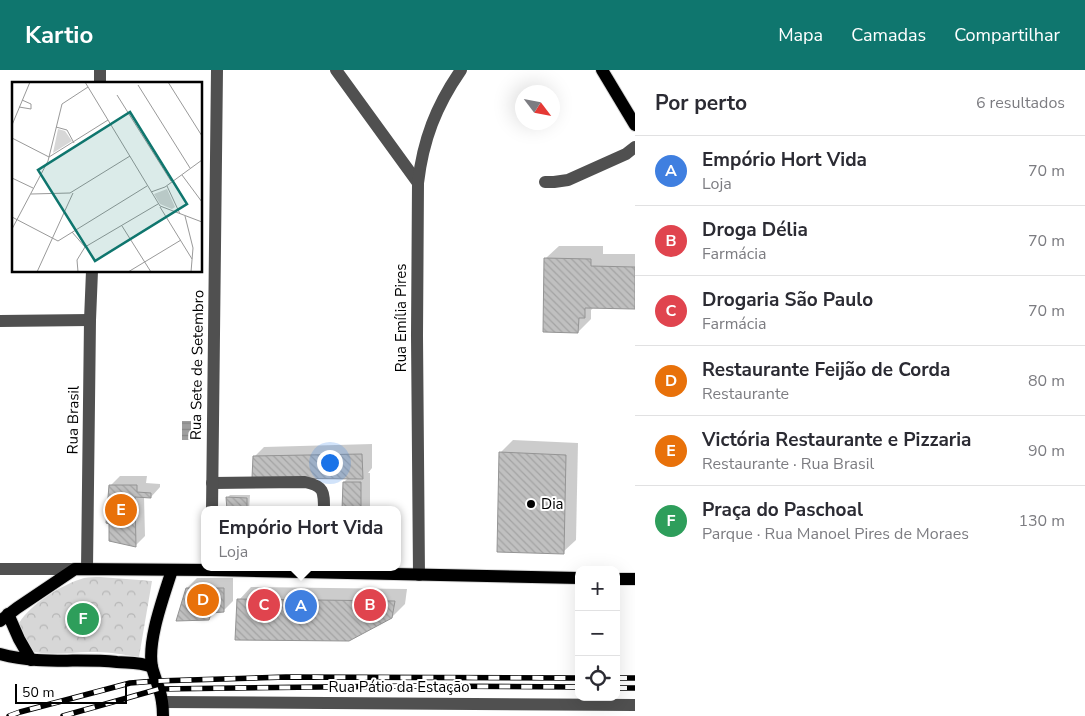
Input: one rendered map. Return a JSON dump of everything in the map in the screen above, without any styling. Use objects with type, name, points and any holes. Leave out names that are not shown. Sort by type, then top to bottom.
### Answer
[{"type":"main road","points":[[602,70],[635,125]]},
{"type":"main road","points":[[31,660],[20,639],[4,618],[81,569],[201,569]]},
{"type":"main road","points":[[163,716],[162,702],[152,667],[151,653],[154,634],[172,570]]},
{"type":"main road","points":[[342,571],[419,575],[575,578]]},
{"type":"main road","points":[[620,579],[635,579]]},
{"type":"main road","points":[[0,654],[16,659],[31,660],[139,662],[152,667]]},
{"type":"street","name":"Rua Sete de Setembro","points":[[212,506],[217,70]]},
{"type":"street","points":[[336,70],[418,183]]},
{"type":"street","name":"Rua Emília Pires","points":[[419,575],[416,336],[418,183],[420,162],[437,110],[461,70]]},
{"type":"street","points":[[544,182],[568,180],[626,154],[635,147]]},
{"type":"street","name":"Rua Brasil","points":[[81,569],[92,272]]},
{"type":"street","points":[[0,321],[90,320]]},
{"type":"street","points":[[212,483],[305,482],[319,486],[323,490],[324,506]]},
{"type":"street","points":[[0,569],[81,569]]},
{"type":"street","name":"Rua Pátio da Estação","points":[[162,702],[635,704]]},
{"type":"green space","points":[[100,577],[152,581],[139,657],[101,652],[55,654],[30,651],[19,623],[31,609],[66,585],[84,578]]},
{"type":"shaded area","points":[[182,421],[191,421],[191,440],[182,440]]},
{"type":"building","points":[[544,258],[591,259],[591,266],[635,267],[635,309],[585,308],[585,318],[579,318],[578,333],[543,332]]},
{"type":"building","name":"Dia","points":[[499,452],[566,455],[564,554],[497,552]]},
{"type":"building","points":[[362,454],[363,479],[252,478],[253,456]]},
{"type":"building","points":[[343,482],[361,482],[361,506],[342,506]]},
{"type":"building","points":[[109,485],[137,485],[137,492],[151,493],[151,498],[135,497],[136,547],[109,541],[109,524],[106,523]]},
{"type":"building","points":[[226,497],[247,498],[247,506],[227,506]]},
{"type":"building","points":[[186,588],[224,588],[224,612],[211,613],[209,620],[176,621]]},
{"type":"building","points":[[237,599],[395,601],[392,618],[349,641],[235,640]]},
{"type":"railway","points":[[9,716],[130,683],[156,681],[286,677],[575,678]]},
{"type":"railway","points":[[620,678],[635,678]]},
{"type":"railway","points":[[63,716],[159,689],[410,686],[575,687]]},
{"type":"railway","points":[[620,688],[635,688]]},
{"type":"place","name":"Dia","points":[[531,504]]},
{"type":"place","name":"Victória Restaurante e Pizzaria","points":[[121,510]]},
{"type":"place","name":"Restaurante Feijão de Corda","points":[[203,600]]},
{"type":"place","name":"Drogaria São Paulo","points":[[264,605]]},
{"type":"place","name":"Droga Délia","points":[[370,605]]},
{"type":"place","name":"Empório Hort Vida","points":[[301,606]]},
{"type":"place","name":"Praça do Paschoal","points":[[83,619]]}]
